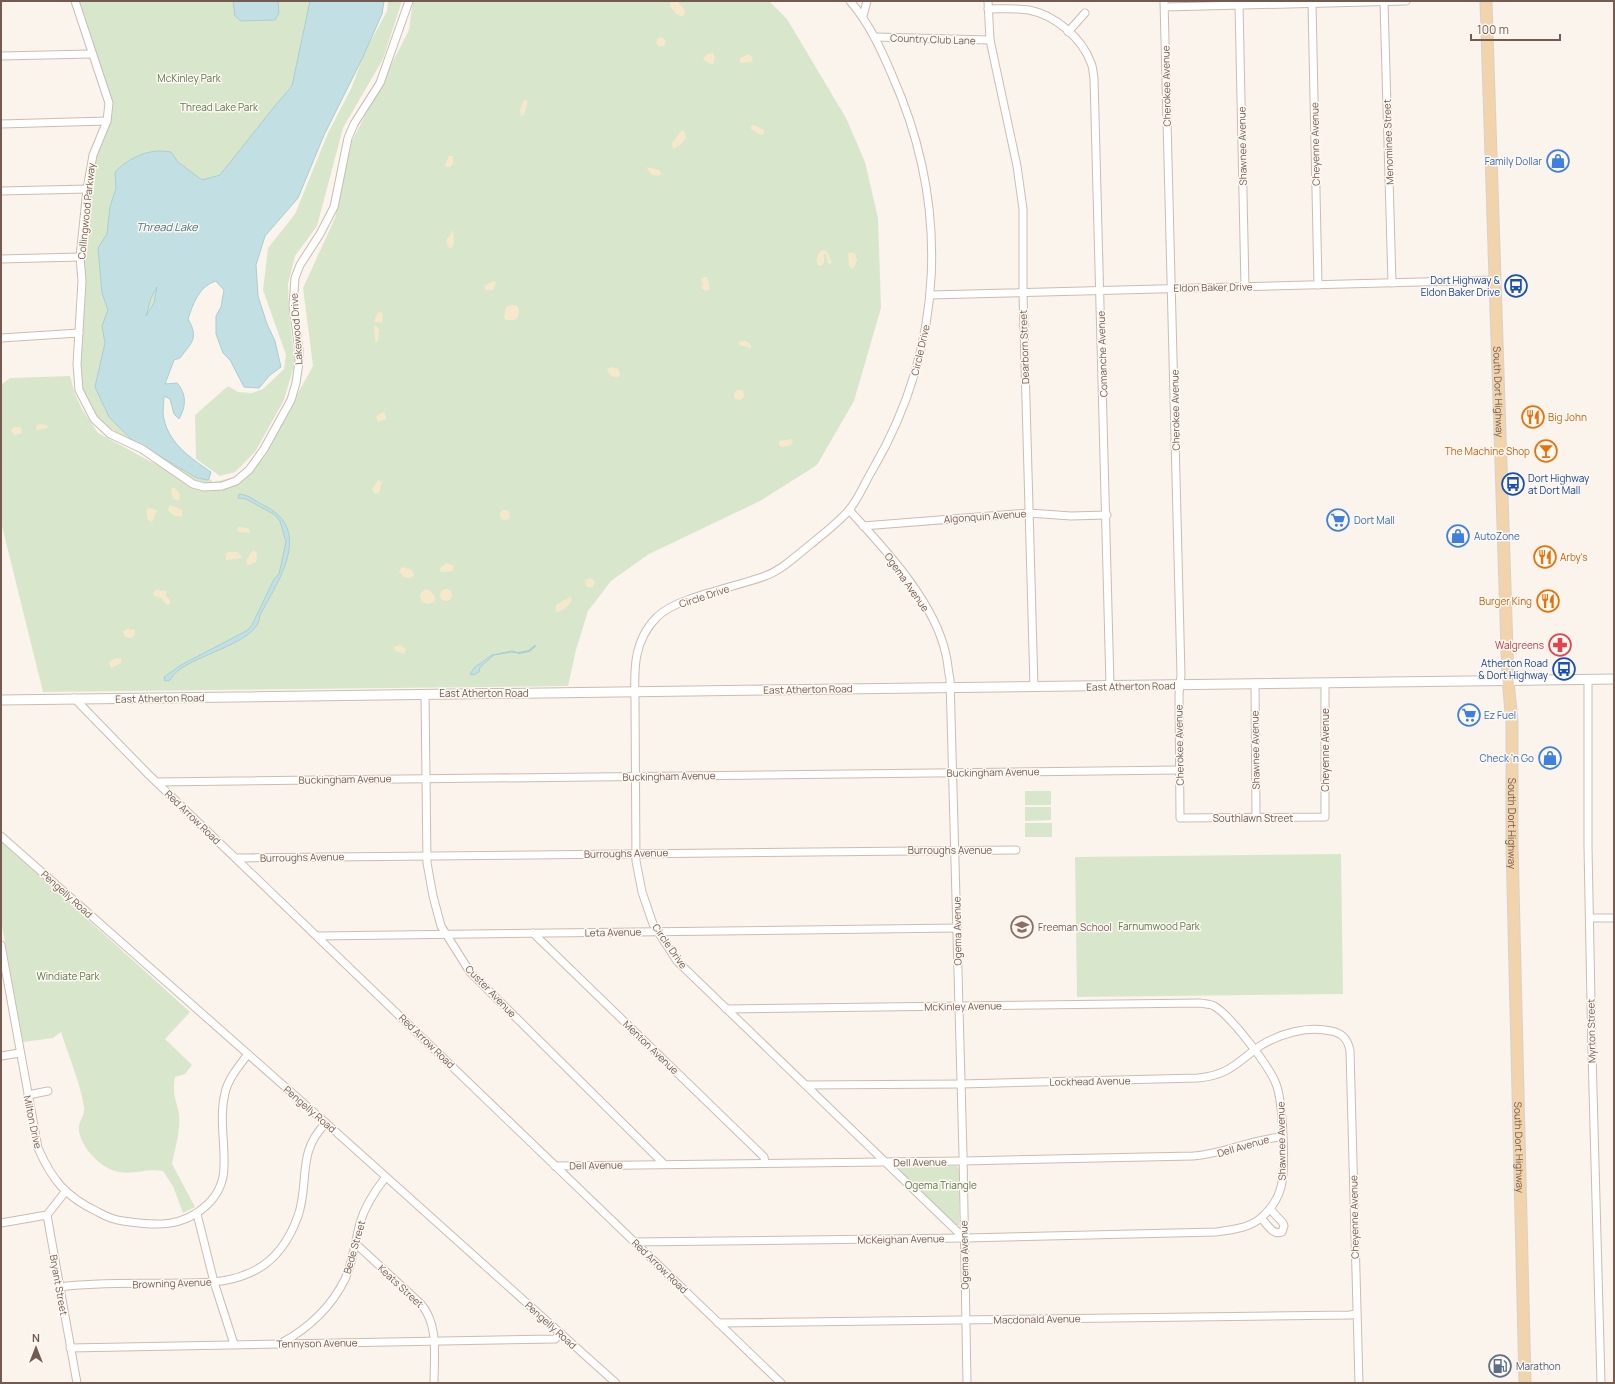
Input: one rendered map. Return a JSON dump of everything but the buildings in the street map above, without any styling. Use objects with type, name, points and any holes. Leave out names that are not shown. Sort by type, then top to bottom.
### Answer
[{"type":"main road","name":"South Dort Highway","points":[[1486,1],[1508,680],[1512,722],[1512,844],[1525,1383]]},
{"type":"street","name":"Collingwood Parkway","points":[[75,1],[91,54],[96,63],[109,103],[107,121],[92,155],[87,189],[80,257],[82,281],[79,333]]},
{"type":"street","name":"Lakewood Drive","points":[[79,333],[77,364],[79,390],[94,419],[110,434],[142,449],[193,484],[204,487],[222,486],[236,481],[249,470],[264,448],[291,400],[296,383],[299,350],[292,306],[297,272],[334,207],[348,138],[354,124],[380,82],[409,1]]},
{"type":"street","name":"Circle Drive","points":[[850,1],[863,16],[875,37],[909,116],[924,170],[931,226],[930,294],[923,342],[907,396],[882,452],[849,510],[789,562],[768,575],[736,587],[701,595],[671,607],[659,615],[646,628],[638,645],[633,682],[635,692],[636,853],[642,892],[653,924],[677,961],[964,1238]]},
{"type":"street","points":[[863,16],[867,1]]},
{"type":"street","name":"Dearborn Street","points":[[988,1],[990,40],[1017,166],[1023,209],[1023,293],[1034,687]]},
{"type":"street","points":[[1164,4],[1238,5],[1406,1]]},
{"type":"street","name":"Menominee Street","points":[[1384,2],[1392,283]]},
{"type":"street","name":"Cheyenne Avenue","points":[[1312,3],[1318,285]]},
{"type":"street","name":"Cherokee Avenue","points":[[1164,4],[1172,288],[1180,685],[1180,818]]},
{"type":"street","name":"Shawnee Avenue","points":[[1238,5],[1245,287]]},
{"type":"street","name":"Comanche Avenue","points":[[988,9],[1012,8],[1030,10],[1054,20],[1068,32],[1083,49],[1092,63],[1094,78],[1107,515],[1110,686]]},
{"type":"street","points":[[1068,32],[1085,13]]},
{"type":"street","name":"Country Club Lane","points":[[875,37],[990,40]]},
{"type":"street","points":[[1,56],[91,54]]},
{"type":"street","points":[[1,124],[107,121]]},
{"type":"street","points":[[1,191],[87,189]]},
{"type":"street","points":[[1,259],[80,257]]},
{"type":"street","name":"Eldon Baker Drive","points":[[930,294],[1023,293],[1495,280]]},
{"type":"street","points":[[1,338],[79,333]]},
{"type":"street","name":"Ogema Avenue","points":[[849,510],[893,560],[928,611],[946,654],[950,687],[953,772],[967,1383]]},
{"type":"street","name":"Algonquin Avenue","points":[[863,526],[1029,512],[1071,516],[1107,515]]},
{"type":"street","name":"Myrton Street","points":[[1588,679],[1588,847],[1601,1383]]},
{"type":"street","name":"East Atherton Road","points":[[1,700],[1614,679]]},
{"type":"street","name":"Cheyenne Avenue","points":[[1325,683],[1325,817]]},
{"type":"street","name":"Shawnee Avenue","points":[[1255,684],[1256,817]]},
{"type":"street","name":"Custer Avenue","points":[[425,694],[427,856],[433,896],[445,934],[470,972],[664,1164]]},
{"type":"street","name":"Red Arrow Road","points":[[74,698],[236,858],[781,1383]]},
{"type":"street","name":"Buckingham Avenue","points":[[158,782],[1179,770]]},
{"type":"street","name":"Southlawn Street","points":[[1180,818],[1325,817]]},
{"type":"street","name":"Pengelly Road","points":[[1,836],[326,1123],[385,1178],[616,1383]]},
{"type":"street","name":"Burroughs Avenue","points":[[236,858],[1016,850]]},
{"type":"street","points":[[1590,918],[1614,918]]},
{"type":"street","name":"Leta Avenue","points":[[318,936],[957,928]]},
{"type":"street","name":"Menton Avenue","points":[[533,933],[764,1157],[766,1163]]},
{"type":"street","name":"Milton Drive","points":[[1,945],[38,1148],[52,1176],[66,1192],[84,1205],[120,1221],[165,1224],[182,1221],[197,1214],[212,1199],[220,1186],[224,1168],[222,1109],[225,1091],[233,1074],[248,1054]]},
{"type":"street","name":"Shawnee Avenue","points":[[1200,1003],[1213,1005],[1222,1012],[1255,1050],[1276,1083],[1282,1104],[1283,1179],[1278,1197],[1266,1214]]},
{"type":"street","name":"McKinley Avenue","points":[[726,1009],[1200,1003]]},
{"type":"street","name":"Lockhead Avenue","points":[[806,1085],[961,1084],[1198,1078],[1212,1076],[1226,1071],[1255,1050],[1284,1035],[1302,1030],[1323,1029],[1342,1035],[1349,1044],[1350,1051]]},
{"type":"street","name":"Cheyenne Avenue","points":[[1350,1051],[1359,1383]]},
{"type":"street","points":[[1,1056],[20,1053]]},
{"type":"street","points":[[28,1096],[48,1091]]},
{"type":"street","name":"Browning Avenue","points":[[60,1287],[214,1282],[247,1274],[263,1265],[285,1244],[299,1214],[303,1198],[306,1158],[310,1144],[326,1123]]},
{"type":"street","name":"Dell Avenue","points":[[555,1166],[963,1161],[1211,1155],[1262,1138],[1282,1137]]},
{"type":"street","name":"Bede Street","points":[[281,1343],[298,1334],[318,1316],[332,1300],[345,1279],[365,1209],[371,1197],[385,1178]]},
{"type":"street","points":[[1,1223],[47,1215],[66,1192]]},
{"type":"street","points":[[197,1214],[214,1282],[234,1344]]},
{"type":"street","name":"McKeighan Avenue","points":[[634,1242],[964,1238],[1216,1232],[1235,1229],[1251,1224],[1266,1214]]},
{"type":"street","name":"Bryant Street","points":[[47,1215],[77,1383]]},
{"type":"street","name":"Keats Street","points":[[356,1244],[422,1304],[428,1312],[432,1322],[434,1383]]},
{"type":"street","name":"Macdonald Avenue","points":[[718,1323],[1350,1316],[1356,1314]]},
{"type":"street","name":"Tennyson Avenue","points":[[70,1348],[555,1339],[560,1333]]},
{"type":"green space","points":[[79,1],[384,1],[382,14],[368,46],[387,11],[388,1],[402,1],[383,59],[343,128],[317,226],[295,256],[288,284],[289,313],[295,362],[284,400],[255,452],[235,472],[220,476],[196,459],[195,415],[228,386],[238,392],[252,393],[263,389],[284,369],[286,355],[263,290],[268,248],[295,214],[328,133],[351,89],[362,60],[324,135],[298,198],[265,236],[256,265],[258,296],[267,324],[275,341],[281,367],[270,375],[259,388],[244,387],[230,360],[223,353],[216,334],[216,316],[221,307],[224,290],[215,281],[209,283],[197,296],[192,307],[188,319],[194,331],[193,340],[180,358],[174,360],[165,384],[177,383],[180,387],[184,396],[183,410],[179,419],[174,414],[170,399],[164,396],[163,416],[171,435],[176,442],[189,456],[211,472],[210,479],[213,482],[249,474],[260,461],[313,366],[303,288],[335,218],[352,141],[409,30],[413,1],[769,1],[787,19],[846,118],[865,162],[878,218],[881,308],[854,401],[817,465],[760,501],[649,554],[611,581],[588,611],[576,650],[568,686],[43,692],[1,522],[1,385],[10,378],[70,376],[75,394],[82,409],[98,433],[183,479],[160,456],[115,431],[100,420],[89,405],[85,396],[81,378],[83,244],[94,162],[113,108]]},
{"type":"green space","points":[[1025,791],[1051,791],[1051,805],[1025,805]]},
{"type":"green space","points":[[1025,807],[1051,807],[1051,820],[1025,821]]},
{"type":"green space","points":[[1025,823],[1052,823],[1052,837],[1025,837]]},
{"type":"green space","name":"Windiate Park","points":[[1,841],[190,1012],[165,1039],[192,1065],[185,1074],[175,1077],[174,1092],[179,1120],[172,1164],[195,1207],[183,1213],[173,1186],[163,1171],[151,1170],[127,1173],[115,1171],[102,1165],[85,1147],[79,1133],[79,1126],[84,1110],[77,1080],[61,1032],[53,1038],[23,1042],[1,920]]},
{"type":"green space","name":"Farnumwood Park","points":[[1341,854],[1343,994],[1077,997],[1075,857]]},
{"type":"green space","name":"Ogema Triangle","points":[[904,1166],[956,1166],[959,1168],[959,1225],[956,1225],[900,1172],[899,1168]]},
{"type":"sand","points":[[671,1],[678,2],[685,11],[683,17],[676,14],[670,6]]},
{"type":"sand","points":[[661,37],[666,42],[661,47],[656,42]]},
{"type":"sand","points":[[713,53],[715,58],[713,65],[705,61],[703,58],[708,54]]},
{"type":"sand","points":[[749,54],[753,58],[751,62],[740,63],[740,58]]},
{"type":"sand","points":[[524,100],[528,101],[524,115],[521,116],[520,110]]},
{"type":"sand","points":[[754,125],[764,130],[764,134],[761,135],[751,129],[751,126]]},
{"type":"sand","points":[[682,130],[685,133],[686,138],[681,144],[673,149],[672,143]]},
{"type":"sand","points":[[449,156],[453,156],[453,164],[450,167],[446,167],[445,165]]},
{"type":"sand","points":[[646,167],[659,170],[662,174],[658,176],[652,175]]},
{"type":"sand","points":[[453,230],[454,242],[452,248],[449,248],[446,241]]},
{"type":"sand","points":[[822,250],[827,252],[832,262],[830,264],[828,263],[826,254],[824,254],[824,263],[821,266],[818,265],[817,257]]},
{"type":"sand","points":[[850,252],[855,254],[857,260],[852,269],[849,266],[848,254]]},
{"type":"sand","points":[[704,277],[707,277],[710,289],[705,291],[701,288],[703,285],[701,280]]},
{"type":"sand","points":[[494,281],[496,282],[493,290],[486,290],[484,286]]},
{"type":"sand","points":[[516,305],[519,309],[518,317],[515,320],[506,320],[504,318],[506,307]]},
{"type":"sand","points":[[378,312],[383,313],[382,322],[380,323],[374,321]]},
{"type":"sand","points":[[374,326],[376,326],[379,330],[378,342],[375,341]]},
{"type":"sand","points":[[746,341],[751,345],[751,348],[739,345],[739,342]]},
{"type":"sand","points":[[611,367],[617,368],[620,373],[619,377],[613,376],[609,373],[607,369]]},
{"type":"sand","points":[[739,390],[744,395],[739,400],[734,395]]},
{"type":"sand","points":[[382,412],[385,413],[386,419],[378,422],[376,417]]},
{"type":"sand","points":[[39,424],[47,425],[48,428],[37,430],[36,427]]},
{"type":"sand","points":[[14,427],[21,427],[22,433],[14,435],[11,430]]},
{"type":"sand","points":[[791,439],[793,441],[791,445],[782,447],[779,445],[779,441]]},
{"type":"sand","points":[[378,480],[382,482],[379,493],[375,494],[372,490]]},
{"type":"sand","points":[[172,488],[175,488],[180,494],[179,501],[173,499]]},
{"type":"sand","points":[[170,505],[182,510],[182,516],[176,516],[170,512],[168,509]]},
{"type":"sand","points":[[148,508],[157,511],[152,522],[148,520],[146,511]]},
{"type":"sand","points":[[503,510],[507,510],[509,511],[509,519],[503,520],[500,517],[500,513]]},
{"type":"sand","points":[[238,527],[248,528],[251,533],[239,532],[237,530]]},
{"type":"sand","points":[[254,550],[257,553],[256,562],[248,565],[246,561]]},
{"type":"sand","points":[[229,552],[238,552],[242,558],[226,560],[226,554]]},
{"type":"sand","points":[[446,563],[454,566],[453,571],[441,572],[440,568]]},
{"type":"sand","points":[[402,567],[412,570],[414,576],[410,578],[404,577],[399,572]]},
{"type":"sand","points":[[590,578],[595,583],[590,588],[585,583]]},
{"type":"sand","points":[[425,589],[429,590],[435,596],[434,602],[427,604],[422,602],[420,594]]},
{"type":"sand","points":[[444,589],[448,589],[452,595],[448,601],[444,601],[440,597],[440,593]]},
{"type":"sand","points":[[156,590],[166,591],[166,596],[170,600],[170,604],[167,605],[161,598],[154,596],[153,593]]},
{"type":"sand","points":[[570,597],[572,600],[569,604],[563,610],[556,612],[556,605]]},
{"type":"sand","points":[[127,629],[135,630],[135,635],[130,638],[125,637],[123,632]]},
{"type":"sand","points":[[400,645],[406,649],[404,654],[394,650],[394,647]]},
{"type":"sand","points":[[116,658],[121,659],[121,663],[111,668],[109,662]]},
{"type":"water","points":[[233,1],[278,1],[279,13],[275,20],[241,21],[235,16]]},
{"type":"water","name":"Thread Lake","points":[[310,1],[384,1],[382,14],[362,59],[324,135],[298,198],[265,236],[256,265],[258,296],[267,324],[275,341],[281,367],[270,375],[259,388],[244,387],[230,360],[223,353],[216,334],[216,316],[221,307],[224,290],[216,281],[210,283],[201,291],[192,307],[188,319],[193,331],[193,340],[180,358],[174,360],[165,384],[177,383],[180,387],[184,396],[183,410],[179,419],[174,414],[170,399],[164,396],[163,413],[167,428],[176,443],[196,462],[211,472],[208,480],[197,478],[132,440],[109,417],[95,387],[105,343],[102,326],[108,310],[102,293],[98,248],[107,234],[110,207],[116,188],[115,172],[127,162],[140,155],[155,151],[163,151],[171,152],[178,162],[202,180],[220,175],[292,86]],"holes":[[[157,287],[154,303],[146,316],[151,298]]]},
{"type":"water","points":[[239,494],[249,497],[267,507],[281,518],[288,530],[289,544],[287,558],[282,573],[260,615],[257,626],[248,635],[235,643],[189,664],[177,671],[170,680],[165,681],[164,677],[181,665],[248,630],[252,625],[274,579],[279,574],[286,542],[280,521],[275,515],[246,499],[238,498]]},
{"type":"water","points":[[512,651],[519,653],[512,652],[494,655],[480,667],[479,672],[474,675],[470,674],[475,667],[492,655]]},
{"type":"waterway","points":[[519,653],[529,651],[535,646]]},
{"type":"place","name":"Family Dollar","points":[[1558,161]]},
{"type":"place","name":"Dort Highway & Eldon Baker Drive","points":[[1516,286]]},
{"type":"place","name":"Big John","points":[[1533,417]]},
{"type":"place","name":"The Machine Shop","points":[[1546,451]]},
{"type":"place","name":"Dort Highway at Dort Mall","points":[[1513,484]]},
{"type":"place","name":"Dort Mall","points":[[1338,520]]},
{"type":"place","name":"AutoZone","points":[[1458,536]]},
{"type":"place","name":"Arby's","points":[[1545,557]]},
{"type":"place","name":"Burger King","points":[[1548,601]]},
{"type":"place","name":"Walgreens","points":[[1560,645]]},
{"type":"place","name":"Atherton Road & Dort Highway","points":[[1564,669]]},
{"type":"place","name":"Ez Fuel","points":[[1469,715]]},
{"type":"place","name":"Check 'n Go","points":[[1550,758]]},
{"type":"place","name":"Freeman School","points":[[1022,927]]},
{"type":"place","name":"Marathon","points":[[1500,1366]]},
{"type":"park label","name":"McKinley Park","points":[[189,78]]},
{"type":"park label","name":"Thread Lake Park","points":[[219,107]]}]
